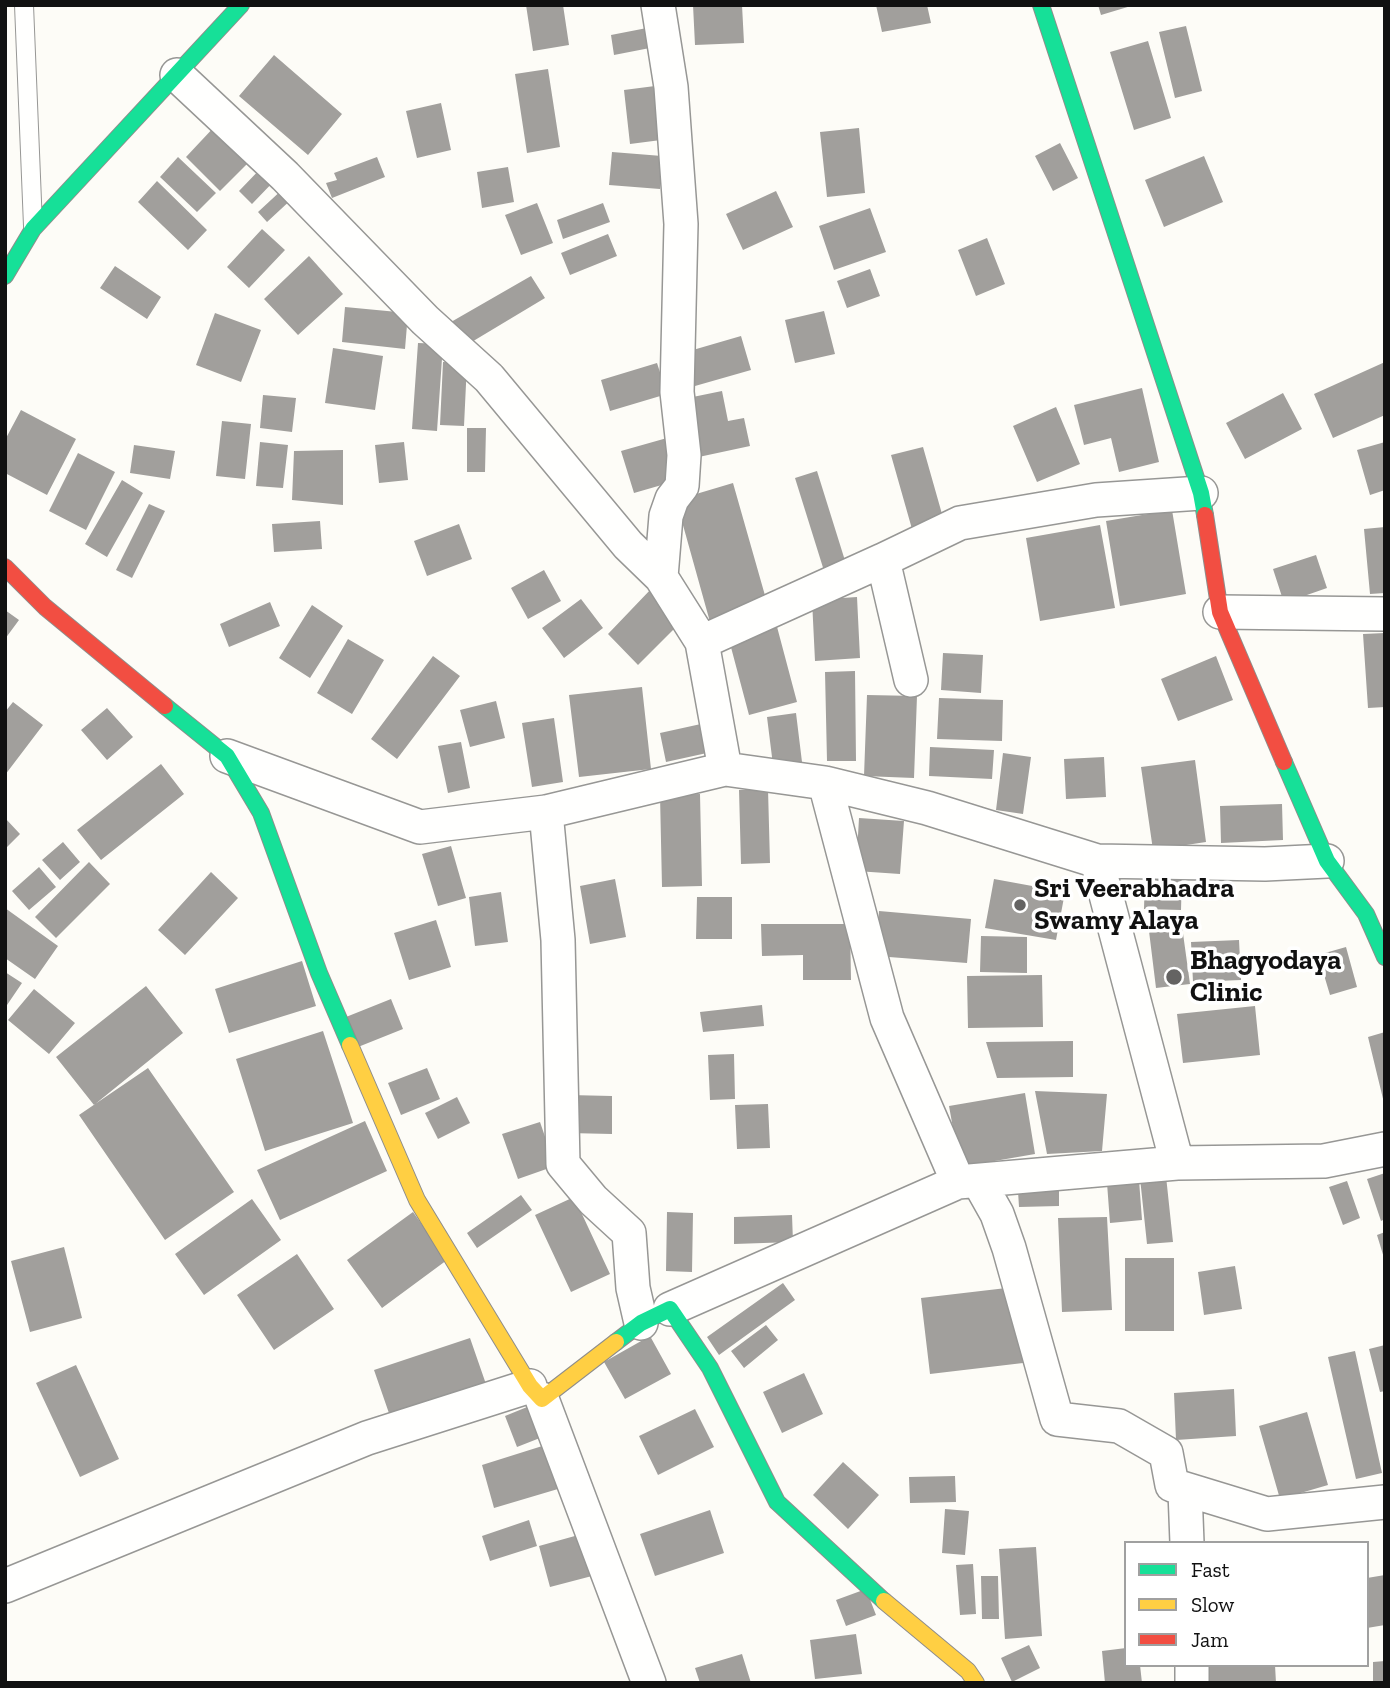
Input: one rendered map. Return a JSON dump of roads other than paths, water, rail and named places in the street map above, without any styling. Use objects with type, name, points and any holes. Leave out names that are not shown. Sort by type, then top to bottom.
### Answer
[{"type":"street","points":[[5,276],[33,229],[241,5]]},
{"type":"street","points":[[658,5],[671,87],[681,224],[677,392],[684,455],[682,486],[672,499],[666,516],[661,577]]},
{"type":"street","points":[[1041,5],[1191,471],[1202,493],[1220,612],[1327,861],[1366,914],[1385,957]]},
{"type":"street","points":[[177,75],[285,176],[425,320],[489,378],[628,545],[661,577],[702,642],[725,769]]},
{"type":"street","points":[[702,642],[960,523],[1096,500],[1202,493]]},
{"type":"street","points":[[883,560],[911,680]]},
{"type":"street","points":[[7,573],[227,756],[420,827],[546,811],[725,769],[825,783],[927,808],[1097,861],[1265,864],[1327,861]]},
{"type":"street","points":[[1220,612],[1385,614]]},
{"type":"street","points":[[227,756],[261,813],[319,973],[417,1199],[536,1393],[649,1683]]},
{"type":"street","points":[[825,783],[887,1018],[969,1182],[997,1214],[1009,1248],[1056,1419],[1119,1426],[1166,1453],[1172,1485],[1185,1492],[1267,1514],[1385,1502]]},
{"type":"street","points":[[546,811],[558,940],[563,1164],[593,1200],[629,1233],[633,1287],[655,1316],[710,1368],[777,1502],[864,1585],[968,1671],[976,1683]]},
{"type":"street","points":[[1097,861],[1177,1163]]},
{"type":"street","points":[[5,1587],[367,1438],[536,1393],[655,1316],[969,1182],[1177,1163],[1324,1161],[1385,1149]]},
{"type":"street","points":[[1185,1492],[1187,1541]]},
{"type":"lane","points":[[24,5],[33,229]]},
{"type":"place","name":"Sri Veerabhadra Swamy Alaya","points":[[1020,905]]},
{"type":"place","name":"Bhagyodaya Clinic","points":[[1174,977]]}]
